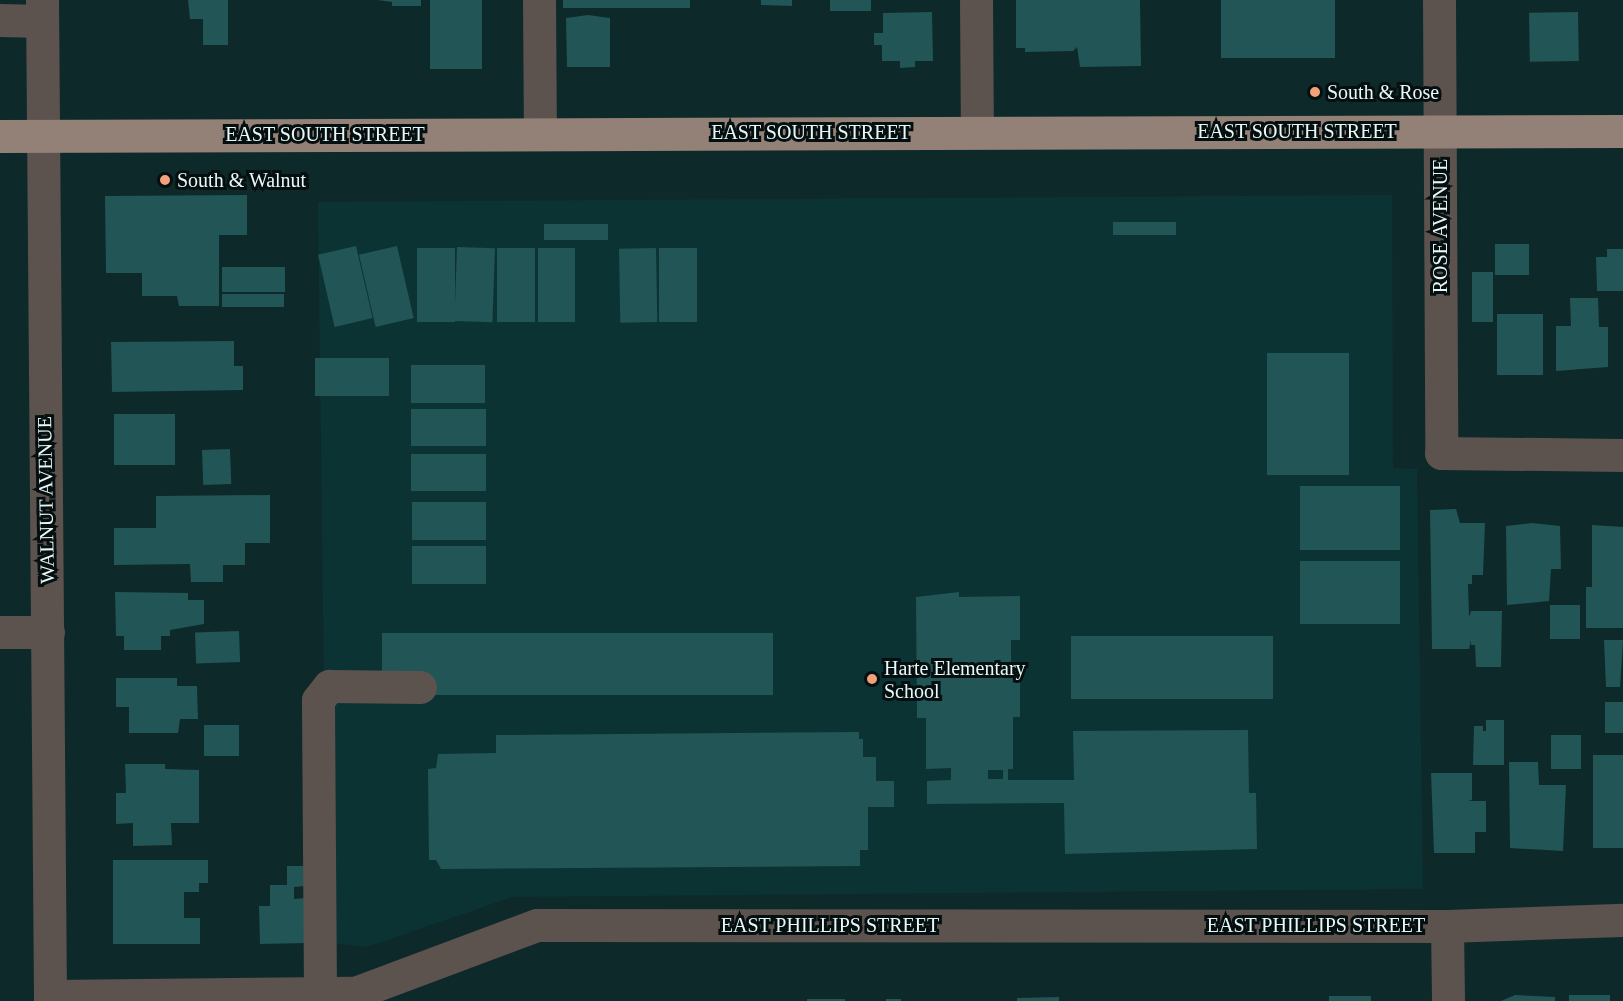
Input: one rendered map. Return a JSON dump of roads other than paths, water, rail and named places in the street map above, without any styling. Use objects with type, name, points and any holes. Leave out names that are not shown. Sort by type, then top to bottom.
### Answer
[{"type":"main road","name":"EAST SOUTH STREET","points":[[0,136],[977,131],[1623,131]]},
{"type":"street","points":[[539,0],[540,133]]},
{"type":"street","points":[[976,0],[977,131]]},
{"type":"street","name":"ROSE AVENUE","points":[[1439,0],[1441,453],[1623,455]]},
{"type":"street","points":[[0,20],[42,10]]},
{"type":"street","name":"WALNUT AVENUE","points":[[42,10],[50,999]]},
{"type":"street","points":[[0,632],[48,632]]},
{"type":"street","points":[[320,993],[318,700],[329,686],[420,687]]},
{"type":"street","name":"EAST PHILLIPS STREET","points":[[50,999],[355,993],[537,925],[1447,926],[1623,920]]},
{"type":"street","points":[[1447,926],[1448,1001]]},
{"type":"place","name":"South & Rose","points":[[1315,92]]},
{"type":"place","name":"South & Walnut","points":[[165,180]]},
{"type":"place","name":"Harte Elementary School","points":[[872,679]]}]
